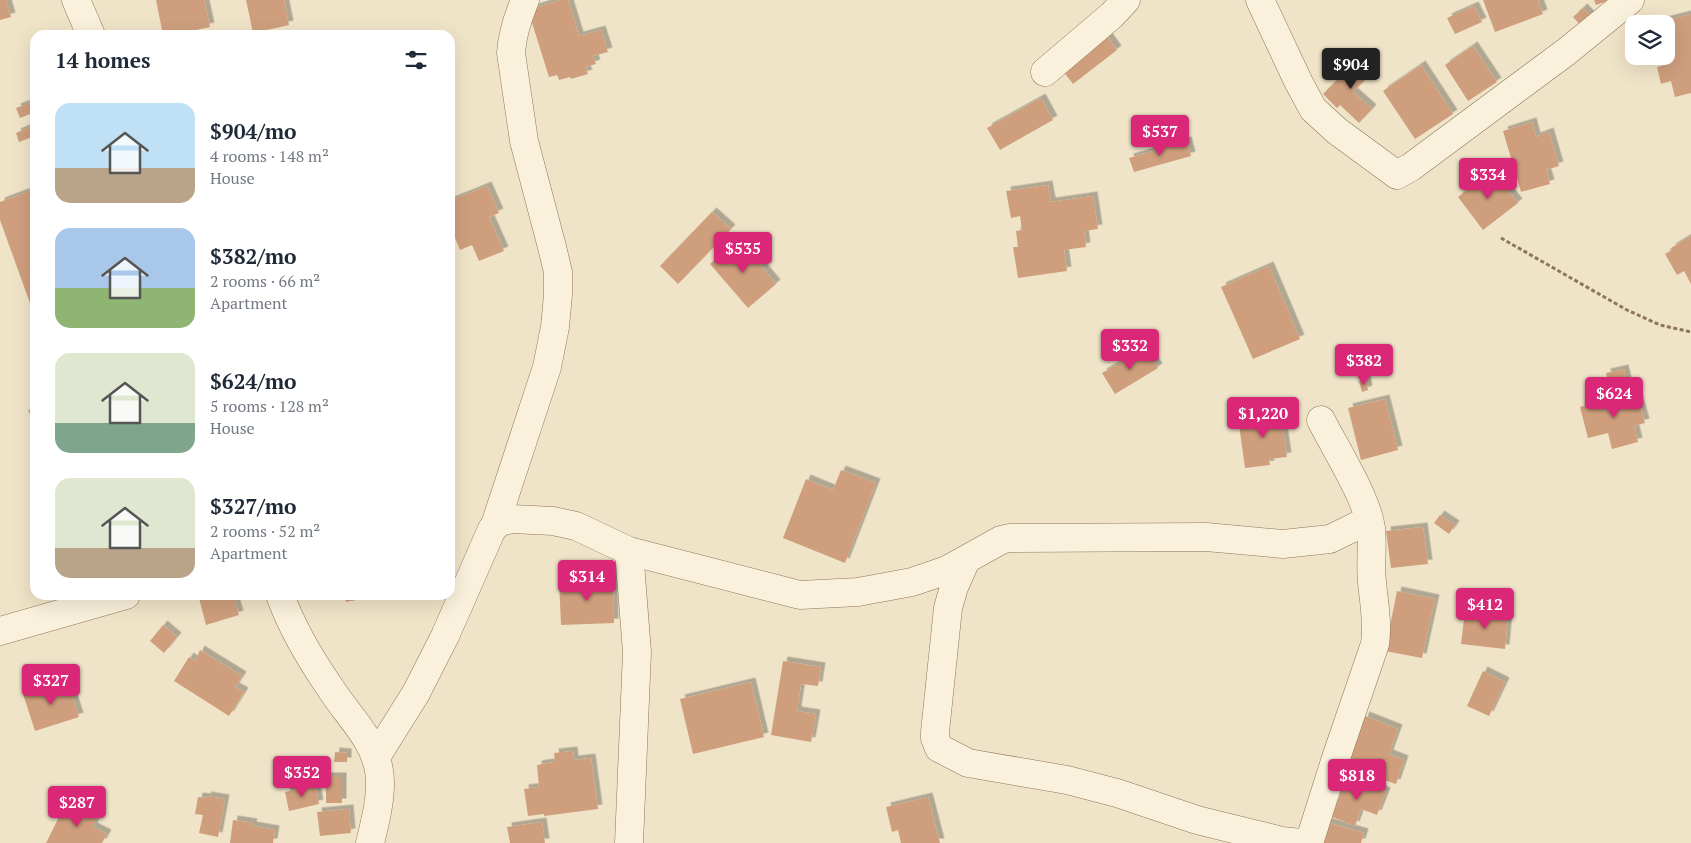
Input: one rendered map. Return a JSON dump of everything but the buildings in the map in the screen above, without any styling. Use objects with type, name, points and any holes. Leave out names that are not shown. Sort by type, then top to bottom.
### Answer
[{"type":"street","points":[[76,0],[89,30]]},
{"type":"street","points":[[376,757],[416,693],[445,636],[492,529],[496,524],[547,367],[555,327],[558,272],[524,141],[511,52],[517,20],[525,0]]},
{"type":"street","points":[[1045,72],[1112,15],[1126,0]]},
{"type":"street","points":[[1260,0],[1313,109],[1337,131],[1397,175],[1411,167],[1566,52],[1630,0]]},
{"type":"street","points":[[1309,843],[1375,644],[1376,619],[1369,520],[1356,486],[1321,420]]},
{"type":"street","points":[[496,524],[512,519],[553,521],[576,526],[628,550],[800,594],[858,592],[912,582],[947,570],[1009,538],[1206,537],[1283,544],[1330,538],[1369,520]]},
{"type":"street","points":[[628,550],[637,652],[629,843]]},
{"type":"street","points":[[966,560],[954,587],[948,608],[935,732],[935,738],[942,750],[968,763],[1084,784],[1197,820],[1282,841],[1301,843]]},
{"type":"street","points":[[0,631],[108,600]]},
{"type":"street","points":[[282,600],[308,653],[329,688],[359,727],[376,757],[381,786],[370,843]]},
{"type":"path","points":[[1501,238],[1627,310],[1660,325],[1691,332]]}]
